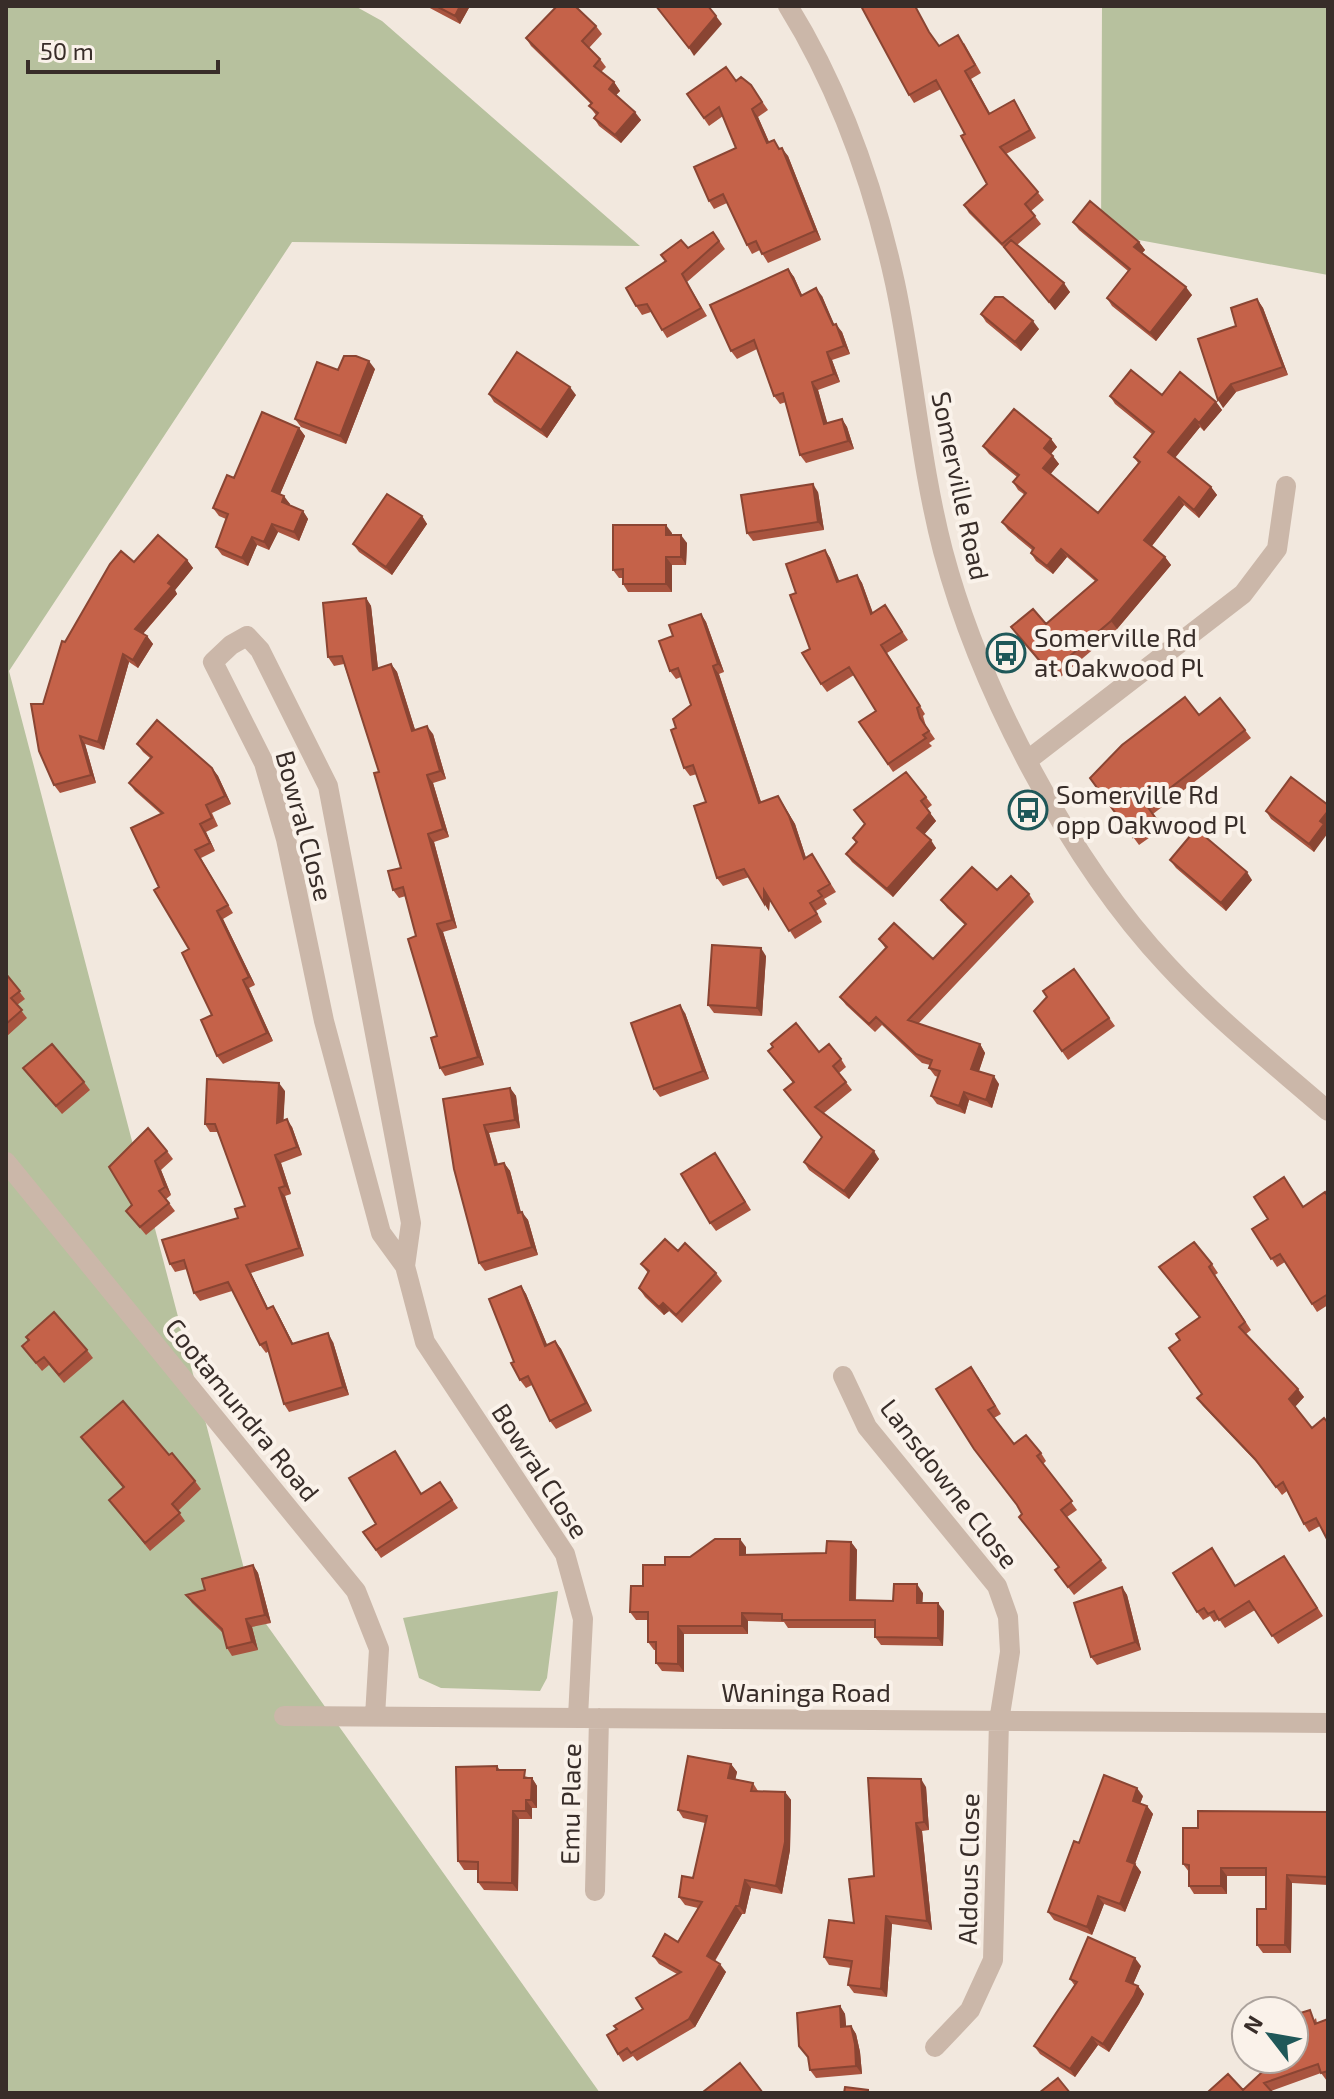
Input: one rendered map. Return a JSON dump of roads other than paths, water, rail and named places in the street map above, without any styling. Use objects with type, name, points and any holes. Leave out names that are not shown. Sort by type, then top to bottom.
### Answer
[{"type":"street","name":"Somerville Road","points":[[788,6],[836,98],[878,215],[895,285],[944,553],[974,646],[1028,760],[1081,851],[1127,918],[1168,966],[1227,1023],[1328,1111]]},
{"type":"street","points":[[1028,760],[1243,594],[1277,549],[1286,486]]},
{"type":"street","name":"Bowral Close","points":[[405,1266],[411,1223],[337,853],[328,786],[260,650],[247,636],[231,645],[213,662],[264,763],[286,839],[324,1021],[376,1218],[381,1233],[405,1266],[425,1342],[565,1554],[583,1619],[578,1717]]},
{"type":"street","name":"Cootamundra Road","points":[[6,1162],[356,1591],[379,1649],[375,1716]]},
{"type":"street","name":"Lansdowne Close","points":[[843,1376],[867,1427],[997,1586],[1008,1617],[1010,1652],[999,1721]]},
{"type":"street","name":"Waninga Road","points":[[284,1716],[1328,1723]]},
{"type":"street","name":"Emu Place","points":[[595,1891],[599,1718]]},
{"type":"street","name":"Aldous Close","points":[[935,2047],[970,2010],[993,1960],[999,1721]]},
{"type":"place","name":"Somerville Rd at Oakwood Pl","points":[[1006,653]]},
{"type":"place","name":"Somerville Rd opp Oakwood Pl","points":[[1028,810]]}]
